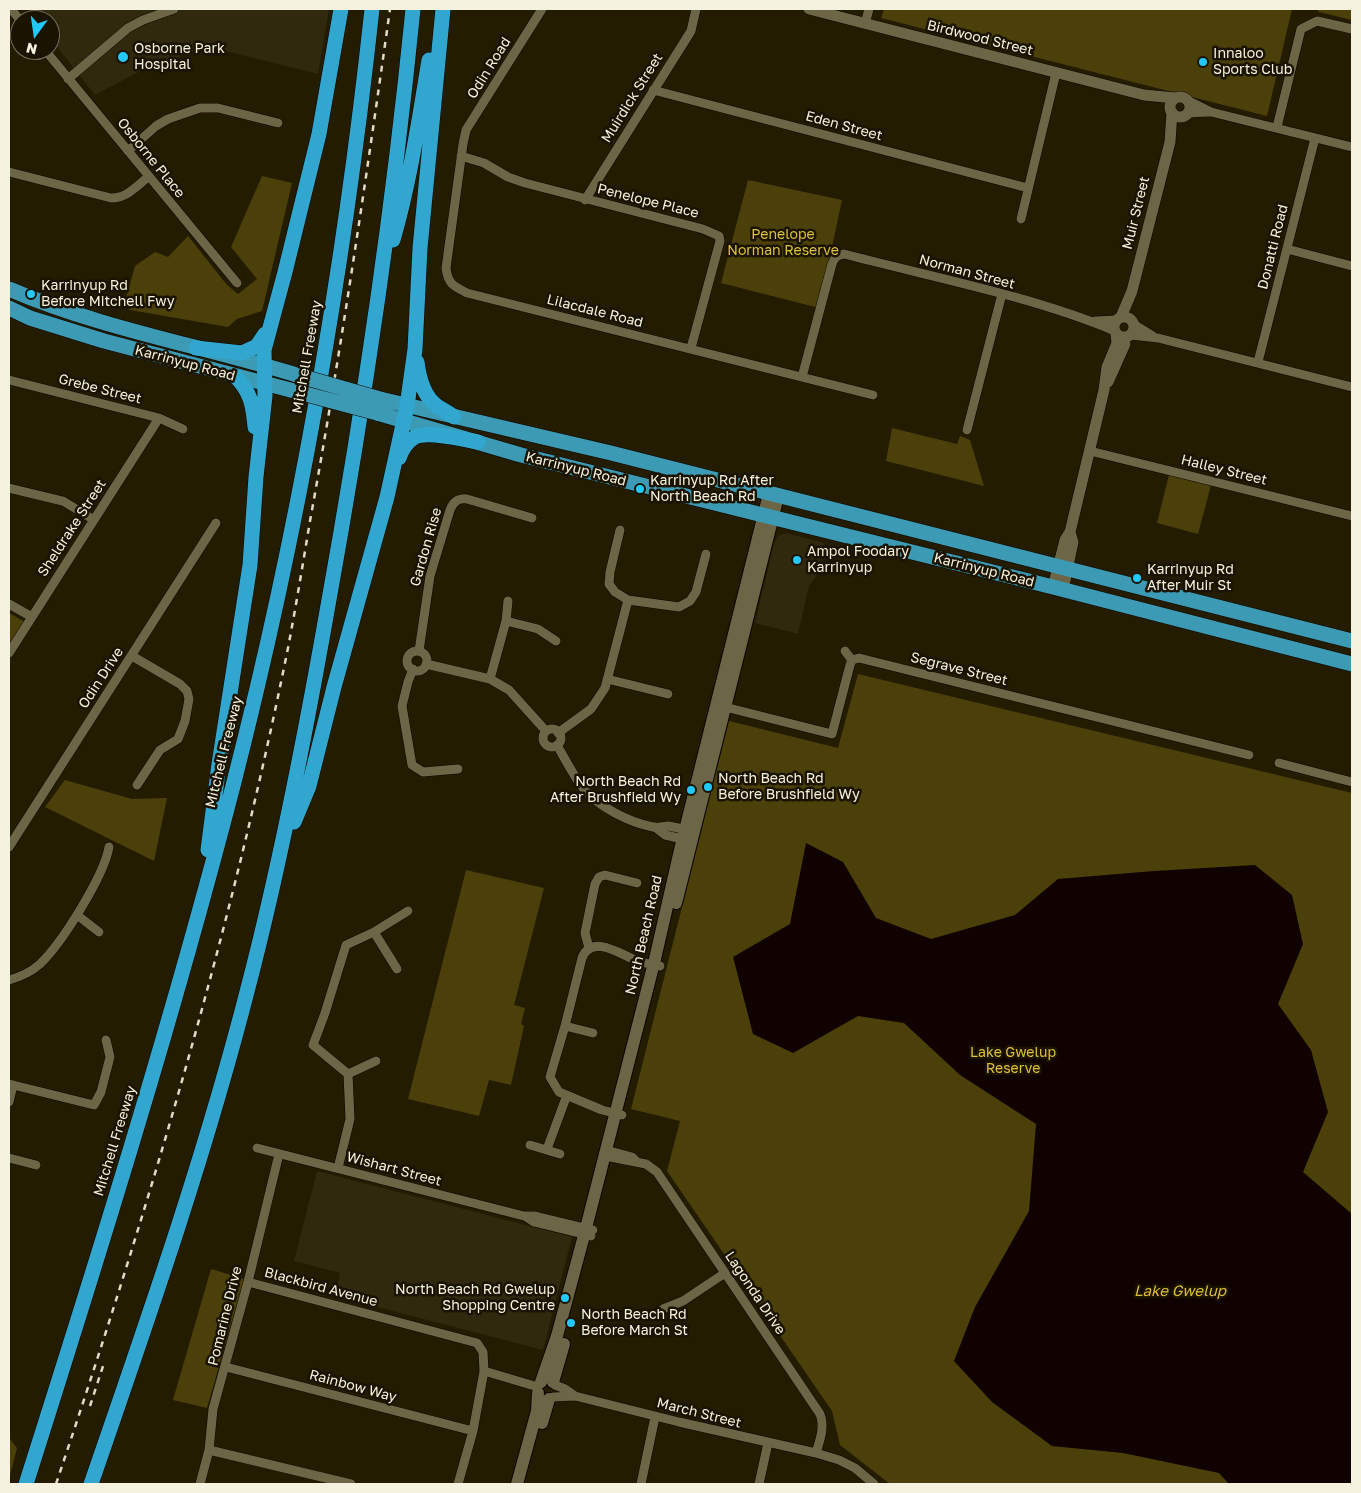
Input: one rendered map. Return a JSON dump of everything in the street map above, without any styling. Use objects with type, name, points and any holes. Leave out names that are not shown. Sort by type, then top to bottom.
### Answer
[{"type":"highway","points":[[199,913],[219,764],[250,565],[265,383],[264,350],[319,134],[341,9]]},
{"type":"highway","name":"Mitchell Freeway","points":[[26,1484],[155,1067],[235,780],[270,633],[294,517],[336,285],[357,138],[372,9]]},
{"type":"highway","points":[[91,1484],[215,1107],[249,985],[280,853],[340,540],[380,286],[413,9]]},
{"type":"highway","points":[[380,286],[404,202],[437,9]]},
{"type":"highway","points":[[280,853],[309,786],[386,497],[405,413],[415,349],[420,248],[443,9]]},
{"type":"highway","points":[[9,290],[36,309],[30,318]]},
{"type":"highway","name":"Karrinyup Road","points":[[9,290],[78,315],[300,376],[379,406]]},
{"type":"highway","name":"Karrinyup Road","points":[[9,308],[30,318],[104,341],[234,376],[298,392],[379,406],[405,413],[478,442],[521,455],[1058,588],[1352,664]]},
{"type":"highway","points":[[196,348],[242,353],[249,351],[257,346],[270,326]]},
{"type":"highway","points":[[415,349],[422,385],[435,404],[454,417]]},
{"type":"highway","points":[[234,376],[249,393],[254,411],[258,458]]},
{"type":"highway","name":"Karrinyup Road","points":[[405,413],[454,417],[526,432],[1352,641]]},
{"type":"highway","points":[[521,455],[526,432]]},
{"type":"highway","points":[[386,497],[401,454],[405,446],[414,437],[421,435],[437,436],[478,442]]},
{"type":"main road","name":"North Beach Road","points":[[526,1484],[558,1336],[589,1232],[609,1154],[773,495]]},
{"type":"main road","name":"North Beach Road","points":[[517,1484],[537,1411],[547,1389]]},
{"type":"street","points":[[68,79],[128,28],[143,20],[174,9]]},
{"type":"street","name":"Odin Road","points":[[463,144],[466,130],[542,9]]},
{"type":"street","name":"Muirdick Street","points":[[585,200],[691,31],[696,9]]},
{"type":"street","name":"Birdwood Street","points":[[809,9],[1144,95],[1175,98]]},
{"type":"street","points":[[865,24],[869,9]]},
{"type":"street","points":[[1277,127],[1301,29],[1317,21],[1352,30]]},
{"type":"street","name":"Osborne Place","points":[[53,60],[237,283]]},
{"type":"street","points":[[1021,219],[1056,73]]},
{"type":"street","name":"Eden Street","points":[[653,90],[1028,188]]},
{"type":"street","name":"Birdwood Street","points":[[1144,95],[1171,110]]},
{"type":"street","points":[[1186,110],[1182,97],[1175,98],[1170,104],[1171,110],[1178,116],[1186,110],[1211,112],[1352,147]]},
{"type":"street","points":[[128,151],[156,126],[168,119],[200,108],[218,108],[278,123]]},
{"type":"street","name":"Muir Street","points":[[1170,142],[1171,110]]},
{"type":"street","name":"Muir Street","points":[[1058,588],[1073,542],[1070,532],[1104,390],[1107,367],[1124,327],[1170,142],[1186,110]]},
{"type":"street","name":"Donatti Road","points":[[1258,362],[1314,138]]},
{"type":"street","name":"Lilacdale Road","points":[[463,144],[446,268],[447,277],[452,285],[467,293],[873,395]]},
{"type":"street","name":"Penelope Place","points":[[462,156],[484,163],[508,177],[585,200],[703,229],[719,236],[720,241],[691,348]]},
{"type":"street","points":[[9,172],[111,198],[127,195],[148,177]]},
{"type":"street","points":[[1287,249],[1352,266]]},
{"type":"street","name":"Norman Street","points":[[802,377],[832,264],[836,257],[844,254],[1002,294],[1090,321],[1124,327]]},
{"type":"street","points":[[967,430],[1002,294]]},
{"type":"street","points":[[1124,327],[1158,338],[1352,387]]},
{"type":"street","name":"Grebe Street","points":[[9,380],[159,418],[183,429]]},
{"type":"street","name":"Sheldrake Street","points":[[9,653],[159,418]]},
{"type":"street","name":"Halley Street","points":[[1090,451],[1352,516]]},
{"type":"street","points":[[9,488],[63,501],[94,520]]},
{"type":"street","name":"Gardon Rise","points":[[419,651],[430,576],[450,510],[454,503],[463,499],[532,518]]},
{"type":"street","name":"Odin Drive","points":[[9,847],[216,523]]},
{"type":"street","points":[[620,530],[609,584],[615,592],[628,600],[679,607],[690,601],[696,592],[706,554]]},
{"type":"street","points":[[558,733],[591,709],[605,688],[628,600]]},
{"type":"street","points":[[490,679],[506,621],[508,601]]},
{"type":"street","points":[[9,604],[32,617]]},
{"type":"street","points":[[506,621],[538,629],[556,641]]},
{"type":"street","points":[[721,706],[832,734],[852,660],[846,650]]},
{"type":"street","points":[[419,651],[427,657],[426,664],[420,670],[408,665],[408,658],[412,652],[419,651]]},
{"type":"street","points":[[132,656],[180,684],[187,691],[189,699],[185,721],[178,739],[160,750],[137,785]]},
{"type":"street","name":"Segrave Street","points":[[852,660],[859,658],[1249,755]]},
{"type":"street","points":[[426,664],[490,679],[509,690],[546,731]]},
{"type":"street","points":[[414,669],[408,682],[402,706],[412,765],[423,772],[458,769]]},
{"type":"street","points":[[607,679],[668,694]]},
{"type":"street","points":[[546,731],[554,730],[558,733],[560,738],[557,745]]},
{"type":"street","points":[[546,731],[543,737],[545,743],[550,746],[557,745]]},
{"type":"street","points":[[557,745],[582,787],[595,799],[622,816],[655,827],[666,835],[689,835]]},
{"type":"street","points":[[1279,763],[1352,782]]},
{"type":"street","points":[[9,980],[40,964],[77,915],[107,861],[109,847]]},
{"type":"street","points":[[589,948],[585,933],[595,884],[599,877],[605,875],[637,883]]},
{"type":"street","points":[[338,1168],[350,1120],[348,1074],[313,1045],[325,1014],[346,945],[374,932],[408,911]]},
{"type":"street","points":[[77,915],[100,932]]},
{"type":"street","points":[[374,932],[397,969]]},
{"type":"street","points":[[619,1114],[602,1110],[559,1092],[550,1077],[582,958],[589,948],[598,946],[624,954],[633,960],[657,963]]},
{"type":"street","points":[[565,1026],[593,1033]]},
{"type":"street","points":[[9,1102],[11,1084],[94,1104],[101,1092],[110,1057],[106,1040]]},
{"type":"street","points":[[348,1074],[376,1060]]},
{"type":"street","points":[[547,1149],[567,1095]]},
{"type":"street","points":[[530,1145],[560,1154]]},
{"type":"street","name":"Wishart Street","points":[[257,1148],[524,1216],[534,1222],[589,1232]]},
{"type":"street","name":"Pomarine Drive","points":[[200,1484],[210,1450],[213,1410],[248,1282],[279,1154]]},
{"type":"street","name":"Lagonda Drive","points":[[609,1154],[632,1157],[658,1172],[820,1414],[822,1433],[816,1453]]},
{"type":"street","points":[[9,1158],[36,1164]]},
{"type":"street","points":[[663,1309],[683,1301],[725,1273]]},
{"type":"street","name":"Blackbird Avenue","points":[[248,1282],[469,1339],[477,1343],[481,1349],[484,1371],[473,1431],[458,1484]]},
{"type":"street","name":"Rainbow Way","points":[[226,1367],[473,1431]]},
{"type":"street","name":"March Street","points":[[484,1371],[547,1389],[566,1389],[575,1396],[655,1417],[768,1444],[816,1453],[839,1460],[855,1468],[874,1484]]},
{"type":"street","points":[[640,1484],[655,1417]]},
{"type":"street","points":[[759,1484],[768,1444]]},
{"type":"street","points":[[210,1450],[351,1484]]},
{"type":"shaded area","name":"Osborne Park Hospital","points":[[329,9],[318,74],[210,47],[150,66],[95,95],[60,51],[60,10],[28,10]]},
{"type":"shaded area","points":[[786,533],[824,543],[817,575],[809,586],[798,634],[755,623],[774,544],[778,536]]},
{"type":"shaded area","points":[[317,1171],[572,1237],[543,1350],[335,1296],[340,1273],[294,1261]]},
{"type":"green space","points":[[884,9],[1292,9],[1267,116],[881,18]]},
{"type":"green space","points":[[1317,9],[1352,9],[1352,20],[1319,12]]},
{"type":"green space","points":[[262,176],[292,183],[262,311],[237,319],[228,327],[130,310],[125,302],[135,266],[155,252],[168,257],[188,236],[227,285],[238,294],[257,279],[231,247]]},
{"type":"green space","name":"Penelope Norman Reserve","points":[[748,180],[842,200],[819,308],[721,283]]},
{"type":"green space","points":[[892,428],[957,444],[960,436],[970,440],[984,486],[886,461]]},
{"type":"green space","points":[[1170,471],[1211,485],[1198,534],[1157,523]]},
{"type":"green space","points":[[9,613],[25,622],[9,646]]},
{"type":"green space","name":"Lake Gwelup Reserve","points":[[858,674],[1352,793],[1352,1484],[890,1484],[840,1445],[832,1411],[667,1171],[680,1121],[631,1109],[729,721],[838,748]]},
{"type":"green space","points":[[65,780],[132,799],[167,798],[154,861],[45,807]]},
{"type":"green space","points":[[466,870],[544,888],[514,1005],[525,1008],[521,1024],[524,1026],[511,1085],[489,1080],[479,1116],[408,1099]]},
{"type":"green space","points":[[211,1269],[244,1279],[207,1408],[173,1400]]},
{"type":"green space","points":[[9,1438],[17,1448],[9,1479]]},
{"type":"water","name":"Lake Gwelup","points":[[806,843],[843,862],[876,918],[931,939],[1015,915],[1058,879],[1255,865],[1292,895],[1303,944],[1278,1004],[1311,1050],[1328,1112],[1303,1172],[1352,1214],[1352,1484],[1229,1484],[1219,1473],[1123,1453],[1052,1446],[992,1402],[954,1361],[975,1307],[1029,1211],[1036,1124],[960,1075],[904,1023],[858,1016],[793,1053],[753,1034],[733,957],[790,924]]},
{"type":"railway","points":[[56,1484],[155,1174],[214,965],[241,860],[291,632],[332,393],[390,9]]},
{"type":"railway","points":[[90,1406],[104,1363]]},
{"type":"place","name":"Osborne Park Hospital","points":[[123,57]]},
{"type":"place","name":"Innaloo Sports Club","points":[[1203,62]]},
{"type":"place","name":"Karrinyup Rd Before Mitchell Fwy","points":[[31,294]]},
{"type":"place","name":"Karrinyup Rd After North Beach Rd","points":[[640,489]]},
{"type":"place","name":"Ampol Foodary Karrinyup","points":[[797,560]]},
{"type":"place","name":"Karrinyup Rd After Muir St","points":[[1137,578]]},
{"type":"place","name":"North Beach Rd Before Brushfield Wy","points":[[708,787]]},
{"type":"place","name":"North Beach Rd After Brushfield Wy","points":[[691,790]]},
{"type":"place","name":"North Beach Rd Gwelup Shopping Centre","points":[[565,1298]]},
{"type":"place","name":"North Beach Rd Before March St","points":[[571,1323]]}]
